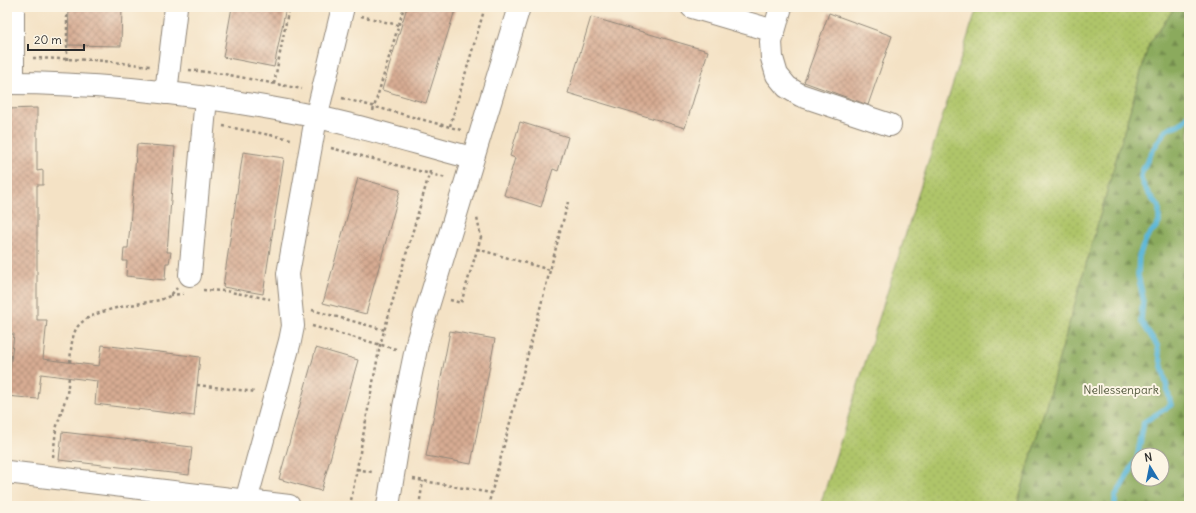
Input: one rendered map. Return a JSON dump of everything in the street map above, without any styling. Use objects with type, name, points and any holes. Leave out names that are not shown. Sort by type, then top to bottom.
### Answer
[{"type":"lane","points":[[13,7],[10,83],[44,83],[166,93],[288,111],[472,158]]},
{"type":"lane","points":[[166,93],[176,7]]},
{"type":"lane","points":[[246,501],[290,341],[292,320],[288,274],[316,118],[343,7]]},
{"type":"lane","points":[[388,506],[414,355],[436,275],[518,7]]},
{"type":"lane","points":[[692,7],[774,31]]},
{"type":"lane","points":[[782,7],[771,42],[772,58],[777,75],[786,87],[800,95],[890,125]]},
{"type":"lane","points":[[190,275],[206,98]]},
{"type":"lane","points":[[7,472],[289,506]]},
{"type":"path","points":[[67,7],[67,60]]},
{"type":"path","points":[[274,84],[289,7]]},
{"type":"path","points":[[368,131],[404,7]]},
{"type":"path","points":[[450,126],[485,7]]},
{"type":"path","points":[[203,122],[311,143],[464,182]]},
{"type":"path","points":[[350,506],[380,345],[444,125]]},
{"type":"path","points":[[488,506],[568,202]]},
{"type":"path","points":[[477,249],[550,270]]},
{"type":"path","points":[[70,362],[73,338],[76,328],[82,322],[93,315],[160,300],[170,296],[190,275]]},
{"type":"path","points":[[292,320],[414,355]]},
{"type":"path","points":[[51,477],[56,428],[67,394],[69,377]]},
{"type":"path","points":[[197,385],[276,394]]},
{"type":"path","points":[[357,469],[491,493]]},
{"type":"path","points":[[419,506],[423,481]]},
{"type":"green space","points":[[977,7],[1175,7],[1149,44],[1017,506],[820,506]]},
{"type":"green space","name":"Nellessenpark","points":[[1175,7],[1189,7],[1189,506],[1017,506],[1149,44]]},
{"type":"building","points":[[69,7],[122,7],[121,46],[68,45]]},
{"type":"building","points":[[232,7],[286,7],[274,67],[223,57]]},
{"type":"building","points":[[407,7],[456,7],[426,103],[382,90]]},
{"type":"building","points":[[829,13],[892,36],[868,105],[804,82]]},
{"type":"building","points":[[591,17],[708,51],[685,128],[568,93]]},
{"type":"building","points":[[37,108],[37,171],[43,170],[43,185],[37,185],[37,320],[47,320],[43,359],[99,366],[102,345],[200,357],[194,416],[95,404],[97,381],[41,374],[38,399],[7,396],[14,334],[7,334],[7,109]]},
{"type":"building","points":[[520,122],[568,137],[558,171],[553,169],[541,207],[504,195],[515,158],[510,156]]},
{"type":"building","points":[[137,144],[175,147],[167,252],[171,252],[169,263],[166,263],[165,280],[126,276],[127,261],[123,261],[124,248],[128,248]]},
{"type":"building","points":[[243,152],[284,158],[263,294],[223,287]]},
{"type":"building","points":[[358,178],[400,190],[366,314],[323,303]]},
{"type":"building","points":[[450,331],[495,339],[471,464],[426,456]]},
{"type":"building","points":[[316,348],[358,360],[321,491],[279,479]]},
{"type":"building","points":[[62,432],[192,447],[189,475],[59,460]]},
{"type":"waterway","points":[[1115,506],[1115,497],[1137,459],[1144,422],[1171,405],[1157,345],[1141,321],[1143,298],[1138,275],[1139,256],[1146,239],[1159,223],[1159,206],[1150,196],[1141,179],[1141,176],[1153,150],[1162,136],[1170,127],[1181,123],[1189,115]]}]
